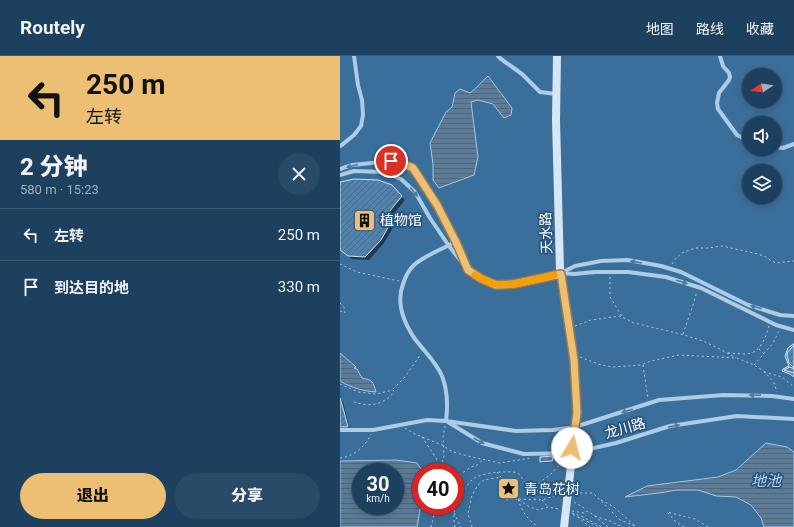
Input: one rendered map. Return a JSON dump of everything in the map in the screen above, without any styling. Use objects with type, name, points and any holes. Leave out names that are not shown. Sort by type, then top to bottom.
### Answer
[{"type":"street","points":[[340,146],[354,135],[361,126],[363,115],[362,100],[354,56]]},
{"type":"street","points":[[498,56],[522,74],[540,92],[556,94]]},
{"type":"street","name":"天水路","points":[[557,56],[556,120],[561,274],[573,356],[577,413],[564,527]]},
{"type":"street","points":[[720,56],[723,66],[729,73],[730,77],[718,93],[718,109],[737,135],[742,138]]},
{"type":"street","points":[[782,148],[794,144]]},
{"type":"street","points":[[340,169],[352,165],[391,161],[400,162],[413,168],[437,205],[456,242],[468,270]]},
{"type":"street","points":[[340,175],[354,171],[383,172],[401,179],[415,192],[449,246],[468,270],[482,279],[496,285],[514,284],[561,274],[595,272],[628,272],[666,277],[698,287],[770,322],[794,330]]},
{"type":"street","points":[[446,421],[448,409],[447,392],[442,376],[434,362],[406,324],[400,305],[400,292],[405,277],[413,266],[456,242]]},
{"type":"street","points":[[561,274],[575,266],[601,261],[628,260],[661,266],[681,272],[748,305],[780,314],[794,316]]},
{"type":"street","points":[[340,430],[373,430],[427,420],[446,421],[516,431],[553,430],[575,427],[660,400],[724,395],[778,396],[794,399]]},
{"type":"street","name":"龙川路","points":[[446,421],[482,443],[524,454],[534,454],[572,453],[616,443],[670,426],[737,416],[794,419]]},
{"type":"path","points":[[669,268],[676,258],[682,253],[695,248],[722,246],[758,254],[766,257],[776,264],[794,261]]},
{"type":"path","points":[[340,264],[357,272],[403,282]]},
{"type":"path","points":[[610,272],[610,297],[624,318]]},
{"type":"path","points":[[682,334],[698,287]]},
{"type":"path","points":[[340,303],[344,308],[345,313],[340,311]]},
{"type":"path","points":[[569,329],[591,320],[620,316],[634,322],[703,341],[764,371],[782,377],[794,387]]},
{"type":"path","points":[[728,353],[747,354],[753,352],[762,345],[770,322]]},
{"type":"path","points":[[754,365],[773,343],[780,326]]},
{"type":"path","points":[[758,348],[764,354]]},
{"type":"path","points":[[351,401],[369,405],[379,404],[392,395],[393,390],[423,352]]},
{"type":"path","points":[[573,356],[612,367],[643,364],[679,355],[737,358]]},
{"type":"path","points":[[643,364],[649,404]]},
{"type":"path","points":[[764,371],[774,383],[778,396]]},
{"type":"path","points":[[340,384],[358,392],[376,394],[393,390]]},
{"type":"path","points":[[442,463],[444,456],[443,437],[446,421]]},
{"type":"path","points":[[400,425],[416,434],[442,445],[453,452],[472,457],[500,462],[529,459],[533,458],[534,454]]},
{"type":"path","points":[[340,458],[345,458],[356,452],[368,440],[373,430]]},
{"type":"path","points":[[421,436],[438,463]]},
{"type":"path","points":[[530,489],[550,475],[561,462],[572,453]]},
{"type":"path","points":[[464,472],[483,459]]},
{"type":"path","points":[[497,472],[518,499],[528,506],[538,510],[548,507],[565,511],[584,513],[586,511]]},
{"type":"path","points":[[464,491],[474,478],[497,472],[511,472],[519,474],[530,489],[535,500]]},
{"type":"path","points":[[472,527],[468,514],[472,495],[478,485],[484,480],[501,477]]},
{"type":"path","points":[[532,494],[542,488],[567,493],[593,493],[620,520],[636,526]]},
{"type":"path","points":[[506,500],[542,500],[567,493]]},
{"type":"path","points":[[567,493],[586,511],[591,513],[608,527]]},
{"type":"path","points":[[518,499],[522,510],[536,525],[536,527]]},
{"type":"path","points":[[542,500],[548,507]]},
{"type":"path","points":[[599,500],[614,507],[636,526]]},
{"type":"path","points":[[565,511],[590,520],[602,527]]},
{"type":"path","points":[[684,527],[675,521],[667,512],[695,519],[708,527]]},
{"type":"path","points":[[431,527],[434,515]]},
{"type":"path","points":[[453,515],[455,527]]},
{"type":"path","points":[[455,515],[461,527]]},
{"type":"path","points":[[575,515],[590,527]]},
{"type":"path","points":[[575,515],[599,527]]},
{"type":"path","points":[[594,516],[622,527]]},
{"type":"shaded area","points":[[340,56],[794,56],[794,527],[340,527]]},
{"type":"water","points":[[488,76],[512,108],[511,115],[504,118],[493,104],[478,100],[471,102],[478,157],[474,175],[439,188],[433,180],[433,164],[430,143],[446,112],[452,107],[455,93],[460,89],[470,93]]},
{"type":"water","points":[[340,353],[356,367],[354,368],[357,369],[362,378],[372,382],[376,392],[358,389],[340,381]]},
{"type":"water","name":"地池","points":[[766,443],[787,447],[794,452],[794,527],[764,527],[761,518],[751,505],[736,497],[716,496],[698,490],[677,490],[625,497],[647,486],[718,477],[736,470]]},
{"type":"water","points":[[396,460],[417,463],[412,463],[412,515],[419,515],[417,527],[340,527],[340,461]]},
{"type":"building","name":"植物馆","points":[[354,179],[378,180],[392,185],[402,196],[385,217],[391,222],[381,240],[365,257],[348,256],[340,250],[340,182]]},
{"type":"building","points":[[793,344],[794,377],[782,371],[789,366],[785,356],[788,348]]},
{"type":"building","points":[[793,346],[794,368],[789,363],[787,355]]},
{"type":"building","points":[[790,367],[794,369],[794,373],[784,370]]},
{"type":"building","points":[[340,398],[343,408],[348,427],[340,427]]},
{"type":"building","points":[[552,456],[553,461],[540,462],[540,457]]},
{"type":"slow traffic","points":[[475,275],[496,285],[514,284],[554,275]]},
{"type":"place","name":"植物馆","points":[[364,220]]},
{"type":"place","name":"青岛花树","points":[[509,489]]},
{"type":"route","points":[[391,161],[400,162],[413,168],[437,205],[456,242],[468,270],[482,279],[496,285],[514,284],[561,274],[574,360],[577,413],[572,448]]}]
